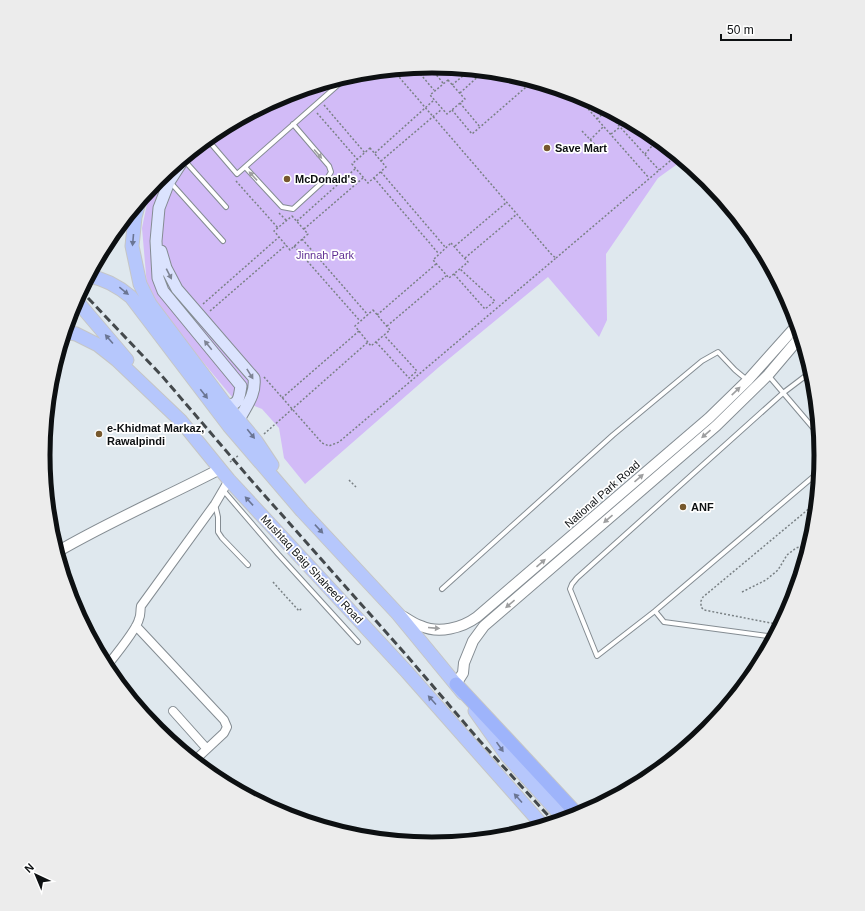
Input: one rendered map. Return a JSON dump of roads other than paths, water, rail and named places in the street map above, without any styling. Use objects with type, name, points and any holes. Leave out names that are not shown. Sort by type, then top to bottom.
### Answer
[{"type":"highway","points":[[456,684],[573,811]]},
{"type":"main road","points":[[175,173],[169,182],[159,208],[156,241],[158,278],[163,291],[241,386],[239,398],[236,402],[232,405],[226,405]]},
{"type":"main road","points":[[159,208],[161,254],[166,268],[177,288],[254,378],[254,390],[252,397],[234,423]]},
{"type":"main road","points":[[136,215],[132,246],[140,284],[150,304],[226,405],[234,423]]},
{"type":"main road","points":[[94,277],[104,279],[117,286],[131,297],[252,445],[302,510],[398,614],[456,684],[507,756],[562,815]]},
{"type":"main road","points":[[81,305],[181,421]]},
{"type":"main road","name":"Mushtaq Baig Shaheed Road","points":[[70,333],[76,334],[98,345],[117,360],[181,421],[220,469],[226,484],[407,672],[540,822]]},
{"type":"street","name":"National Park Road","points":[[398,614],[421,627],[434,630],[454,628],[468,624],[538,566],[709,418],[748,380],[794,329]]},
{"type":"street","name":"National Park Road","points":[[456,684],[463,673],[464,663],[473,641],[484,626],[716,426],[768,375],[797,341]]},
{"type":"street","points":[[62,549],[118,518],[175,492],[220,469]]},
{"type":"street","points":[[110,662],[136,626],[140,618],[139,612],[142,606],[215,504],[226,484]]},
{"type":"street","points":[[136,626],[224,720],[227,727],[224,733],[198,757]]},
{"type":"street","points":[[173,711],[207,749]]},
{"type":"lane","points":[[211,144],[237,174],[335,86]]},
{"type":"lane","points":[[244,167],[282,207],[293,209],[328,177],[331,172],[329,166],[292,124]]},
{"type":"lane","points":[[187,162],[226,207]]},
{"type":"lane","points":[[169,182],[223,240]]},
{"type":"lane","points":[[442,589],[613,435],[702,361],[718,352],[735,370],[748,380]]},
{"type":"lane","points":[[768,375],[814,429]]},
{"type":"lane","points":[[807,375],[783,393],[572,584],[570,589],[597,656],[655,611],[814,476]]},
{"type":"lane","points":[[226,484],[278,554],[358,642]]},
{"type":"lane","points":[[215,504],[218,517],[218,532],[248,565]]},
{"type":"lane","points":[[655,611],[664,622],[770,636]]},
{"type":"railway","points":[[88,298],[162,376],[479,740],[551,819]]},
{"type":"place","name":"Save Mart","points":[[547,148]]},
{"type":"place","name":"McDonald's","points":[[287,179]]},
{"type":"place","name":"e-Khidmat Markaz, Rawalpindi","points":[[99,434]]},
{"type":"place","name":"ANF","points":[[683,507]]},
{"type":"park label","name":"Jinnah Park","points":[[325,255]]}]
